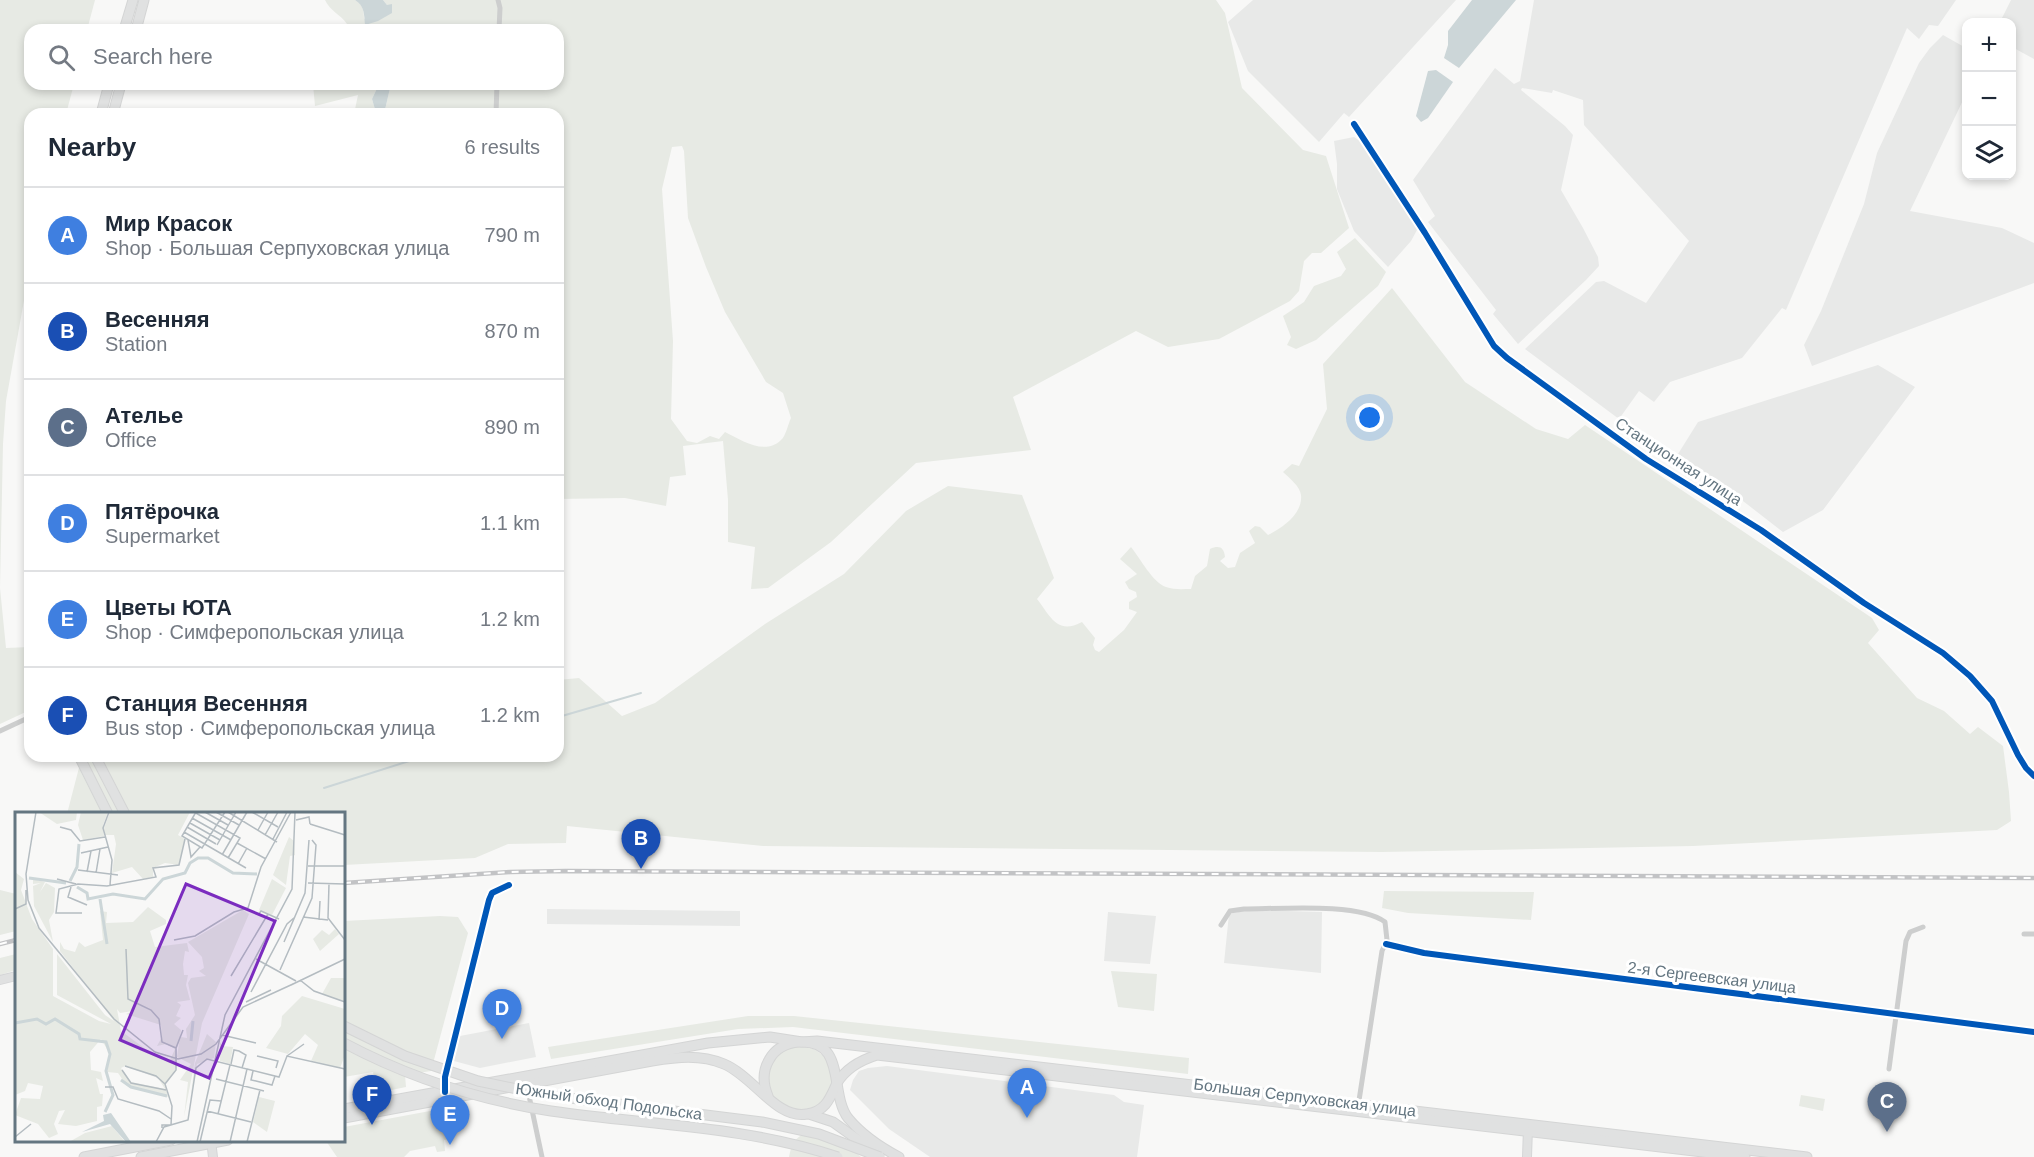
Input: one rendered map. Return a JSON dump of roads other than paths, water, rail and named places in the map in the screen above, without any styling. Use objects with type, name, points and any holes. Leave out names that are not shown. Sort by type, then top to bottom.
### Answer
[{"type":"main road","points":[[126,24],[133,0]]},
{"type":"main road","points":[[138,24],[144,0]]},
{"type":"main road","points":[[103,108],[108,90]]},
{"type":"main road","points":[[115,108],[119,90]]},
{"type":"main road","points":[[82,762],[107,812]]},
{"type":"main road","points":[[98,762],[124,812]]},
{"type":"main road","points":[[0,980],[15,976]]},
{"type":"main road","name":"Южный обход Подольска","points":[[345,1026],[405,1056],[478,1081],[546,1095],[762,1122],[819,1134],[882,1154]]},
{"type":"main road","points":[[345,1118],[708,1043],[770,1037],[811,1043],[826,1052],[835,1067],[842,1108],[849,1119],[882,1154]]},
{"type":"main road","name":"Большая Серпуховская улица","points":[[802,1042],[817,1041],[870,1047],[1528,1127],[1807,1157]]},
{"type":"main road","points":[[769,1098],[764,1079],[769,1060],[783,1046],[802,1042]]},
{"type":"main road","name":"Южный обход Подольска","points":[[345,1043],[401,1071],[476,1095],[549,1110],[757,1136],[838,1157]]},
{"type":"main road","name":"Большая Серпуховская улица","points":[[837,1084],[856,1063],[877,1055],[1358,1107]]},
{"type":"main road","points":[[345,1109],[684,1057],[706,1058],[725,1064],[739,1072],[775,1105],[791,1114],[809,1114],[833,1122],[870,1148],[882,1154],[899,1157]]},
{"type":"main road","points":[[809,1114],[817,1111],[830,1100],[837,1084]]},
{"type":"main road","points":[[1527,1157],[1528,1127]]},
{"type":"main road","name":"Большая Серпуховская улица","points":[[1528,1127],[1745,1157]]},
{"type":"main road","points":[[84,1157],[163,1142]]},
{"type":"main road","points":[[141,1157],[211,1142],[213,1157]]},
{"type":"street","points":[[498,0],[499,24]]},
{"type":"street","points":[[496,108],[497,90]]},
{"type":"street","name":"Станционная улица","points":[[1354,123],[1494,346],[1507,358],[1646,459],[1761,530],[1864,603],[1943,653],[1970,676],[1992,701],[2018,755],[2034,776]]},
{"type":"street","points":[[0,731],[24,720]]},
{"type":"street","points":[[445,1092],[445,1077],[489,900],[492,893],[509,885]]},
{"type":"street","points":[[1221,925],[1226,913],[1235,910],[1356,911],[1377,917],[1385,922],[1386,944],[1382,951],[1358,1107]]},
{"type":"street","points":[[1889,1069],[1906,941],[1910,932],[1923,927]]},
{"type":"street","points":[[2025,934],[2034,934]]},
{"type":"street","name":"2-я Сергеевская улица","points":[[1386,944],[1424,953],[2034,1032]]},
{"type":"street","points":[[526,1081],[542,1157]]},
{"type":"waterway","points":[[564,715],[641,693]]},
{"type":"waterway","points":[[324,788],[406,762]]},
{"type":"railway","points":[[345,883],[510,872],[566,871],[2034,878]]},
{"type":"railway","points":[[0,944],[15,940]]},
{"type":"place","name":"Весенняя","points":[[641,869]]},
{"type":"place","name":"Пятёрочка","points":[[502,1039]]},
{"type":"place","name":"Мир Красок","points":[[1027,1118]]},
{"type":"place","name":"Станция Весенняя","points":[[372,1125]]},
{"type":"place","name":"Ателье","points":[[1887,1132]]},
{"type":"place","name":"Цветы ЮТА","points":[[450,1145]]}]
